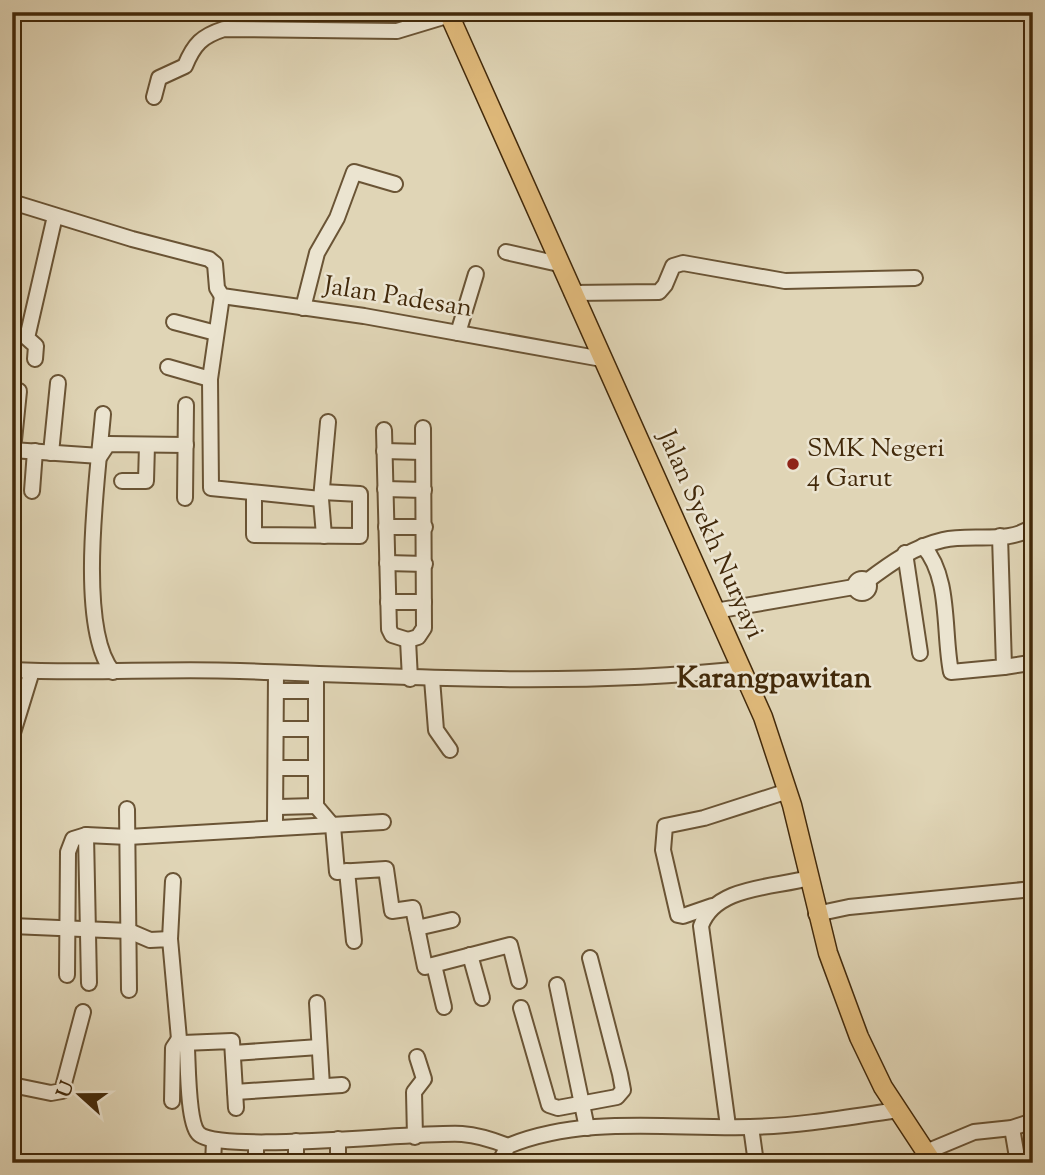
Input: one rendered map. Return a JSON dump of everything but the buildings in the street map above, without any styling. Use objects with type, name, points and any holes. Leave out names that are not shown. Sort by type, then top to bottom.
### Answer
[{"type":"main road","name":"Jalan Syekh Nuryayi","points":[[449,13],[771,736],[788,791],[816,914],[859,1037],[873,1069],[929,1157]]},
{"type":"street","points":[[153,97],[159,78],[185,66],[195,44],[205,35],[224,29],[403,31],[449,13],[473,12]]},
{"type":"street","points":[[303,308],[317,253],[337,218],[355,172],[395,184]]},
{"type":"street","points":[[12,202],[213,261],[218,290],[222,296],[210,379],[208,483],[214,490],[254,494],[321,496],[351,492],[361,496],[360,536],[254,535],[254,494]]},
{"type":"street","points":[[35,359],[36,346],[27,338],[55,216]]},
{"type":"street","points":[[506,252],[559,264]]},
{"type":"street","points":[[572,293],[659,292],[673,266],[683,263],[785,281],[915,278]]},
{"type":"street","points":[[458,333],[476,274]]},
{"type":"street","name":"Jalan Padesan","points":[[222,296],[602,359]]},
{"type":"street","points":[[174,322],[216,333]]},
{"type":"street","points":[[168,367],[210,379]]},
{"type":"street","points":[[51,453],[58,383]]},
{"type":"street","points":[[19,391],[13,450],[100,456]]},
{"type":"street","points":[[185,498],[186,405]]},
{"type":"street","points":[[103,414],[93,545],[93,592],[97,642],[102,657],[113,672]]},
{"type":"street","points":[[324,536],[321,496],[328,422]]},
{"type":"street","points":[[384,430],[387,603],[392,635],[408,640],[422,633],[425,564],[423,428]]},
{"type":"street","points":[[100,456],[108,444],[186,445]]},
{"type":"street","points":[[122,481],[146,481],[147,445]]},
{"type":"street","points":[[384,450],[423,453]]},
{"type":"street","points":[[32,491],[35,452]]},
{"type":"street","points":[[385,489],[424,490]]},
{"type":"street","points":[[386,527],[425,527]]},
{"type":"street","points":[[715,611],[861,584],[905,553],[952,538],[1029,532]]},
{"type":"street","points":[[1000,536],[1004,667]]},
{"type":"street","points":[[923,546],[934,560],[941,584],[951,672],[1030,663]]},
{"type":"street","points":[[905,553],[920,653]]},
{"type":"street","points":[[387,563],[425,564]]},
{"type":"street","points":[[387,603],[424,602]]},
{"type":"street","points":[[408,640],[410,679]]},
{"type":"street","points":[[12,670],[276,673],[432,679],[655,678],[742,669]]},
{"type":"street","points":[[12,736],[32,671]]},
{"type":"street","points":[[276,673],[277,814],[316,806]]},
{"type":"street","points":[[316,674],[316,806],[333,826],[337,872],[386,869],[392,911],[413,908],[425,967],[510,944],[519,981]]},
{"type":"street","points":[[432,679],[435,726],[450,750]]},
{"type":"street","points":[[279,691],[316,691]]},
{"type":"street","points":[[278,729],[316,729]]},
{"type":"street","points":[[278,768],[316,768]]},
{"type":"street","points":[[712,906],[683,916],[678,915],[663,850],[665,826],[704,818],[788,791]]},
{"type":"street","points":[[127,809],[129,990]]},
{"type":"street","points":[[67,975],[72,839],[86,835],[128,837],[383,822]]},
{"type":"street","points":[[86,835],[89,983]]},
{"type":"street","points":[[347,871],[354,942]]},
{"type":"street","points":[[728,1126],[701,926],[712,906],[719,900],[808,878]]},
{"type":"street","points":[[173,881],[170,939],[181,1041],[187,1049],[194,1128],[198,1134],[214,1143],[442,1134],[471,1135],[508,1146],[532,1137],[587,1128],[751,1127],[898,1111]]},
{"type":"street","points":[[816,914],[849,907],[1033,889]]},
{"type":"street","points":[[417,928],[452,920]]},
{"type":"street","points":[[12,926],[129,931],[150,940],[170,939]]},
{"type":"street","points":[[470,955],[482,998]]},
{"type":"street","points":[[521,1008],[549,1105],[558,1108],[617,1097],[623,1090],[590,957]]},
{"type":"street","points":[[435,965],[444,1007]]},
{"type":"street","points":[[557,985],[587,1128]]},
{"type":"street","points":[[317,1003],[322,1086]]},
{"type":"street","points":[[12,1085],[51,1093],[62,1091],[83,1012]]},
{"type":"street","points":[[172,1101],[173,1048],[181,1041],[232,1041],[236,1108]]},
{"type":"street","points":[[233,1053],[319,1047]]},
{"type":"street","points":[[415,1137],[414,1092],[424,1079],[417,1057]]},
{"type":"street","points":[[235,1092],[342,1085]]},
{"type":"street","points":[[929,1157],[974,1132],[1012,1128],[1033,1121]]},
{"type":"street","points":[[751,1127],[757,1163]]},
{"type":"street","points":[[1012,1128],[1017,1163]]},
{"type":"street","points":[[338,1139],[338,1163]]},
{"type":"street","points":[[296,1141],[296,1163]]},
{"type":"street","points":[[214,1143],[214,1163]]},
{"type":"street","points":[[256,1143],[256,1163]]},
{"type":"street","points":[[499,1163],[508,1146]]},
{"type":"place","name":"SMK Negeri 4 Garut","points":[[793,464]]},
{"type":"district","name":"Karangpawitan","points":[[774,679]]}]
